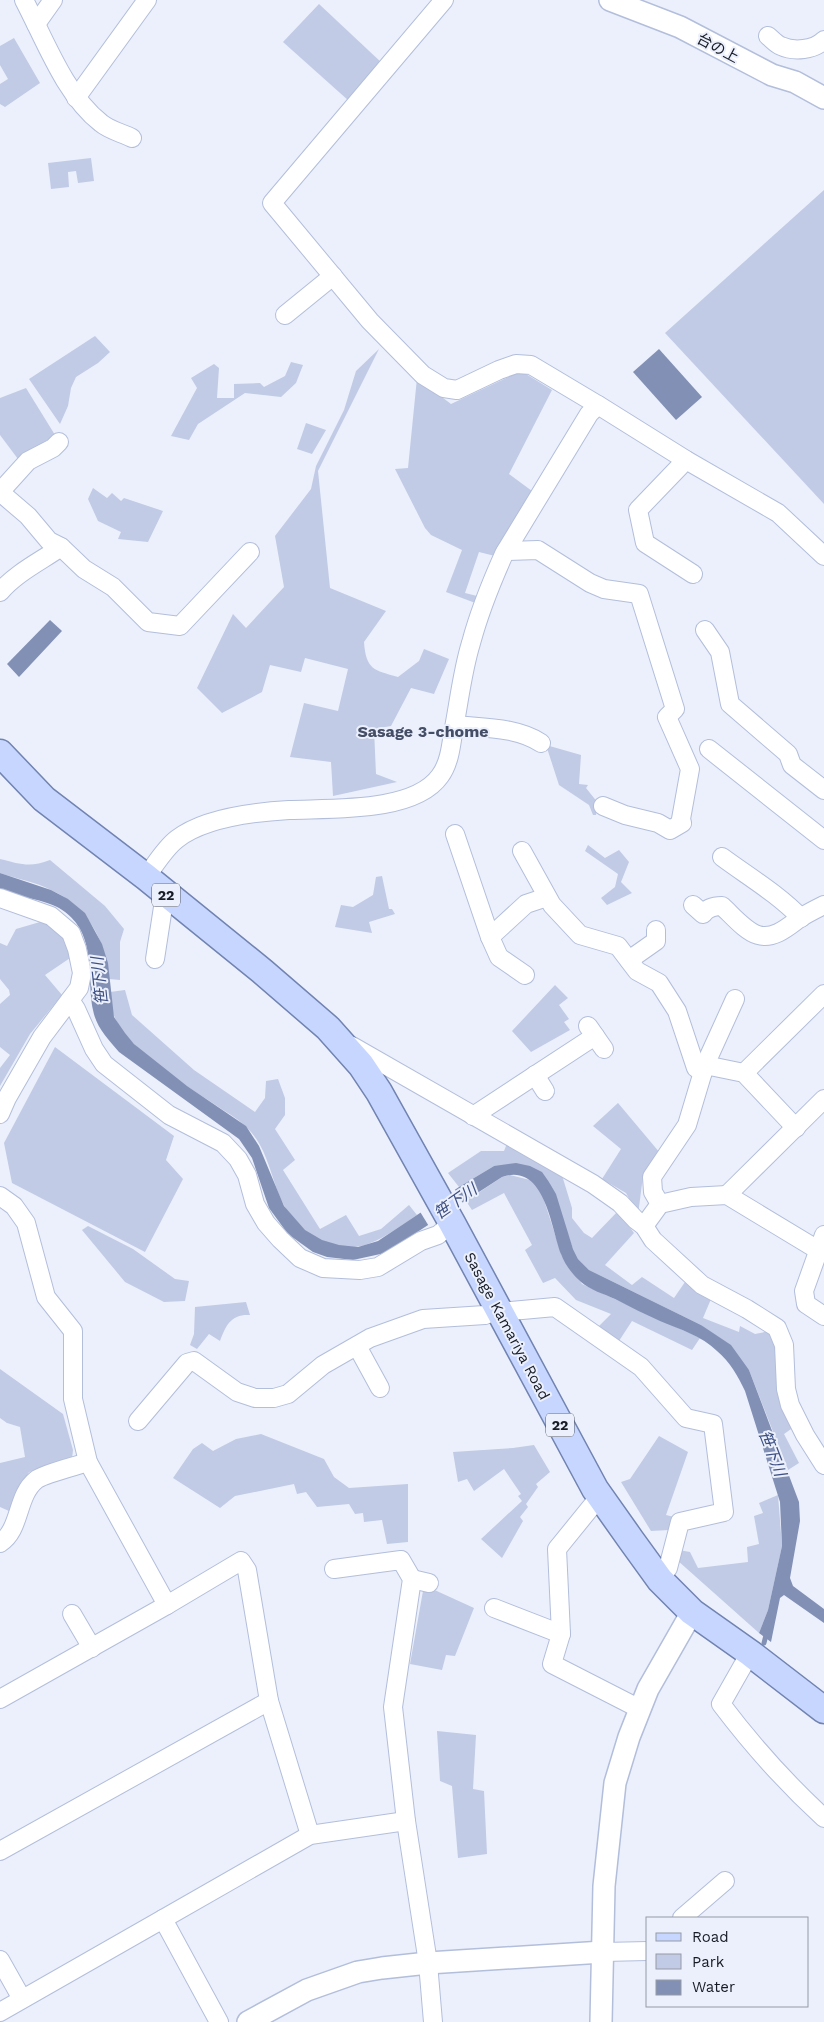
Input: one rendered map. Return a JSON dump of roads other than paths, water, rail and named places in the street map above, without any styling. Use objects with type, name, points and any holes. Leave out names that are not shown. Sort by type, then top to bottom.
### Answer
[{"type":"main road","name":"22","points":[[0,753],[44,799],[146,877],[262,971],[334,1034],[360,1065],[379,1092],[452,1223]]},
{"type":"main road","name":"Sasage Kamariya Road","points":[[452,1223],[600,1496],[660,1580],[692,1612],[750,1653],[824,1710]]},
{"type":"street","points":[[24,0],[76,98],[102,125],[132,138]]},
{"type":"street","points":[[36,24],[53,0]]},
{"type":"street","points":[[76,98],[146,0]]},
{"type":"street","points":[[444,0],[272,203],[370,321],[423,375],[444,388],[457,390],[516,364],[531,365],[778,514],[824,556]]},
{"type":"street","name":"台の上","points":[[610,0],[680,27],[772,75],[795,82],[824,98]]},
{"type":"street","points":[[768,36],[781,46],[801,50],[820,44],[824,40]]},
{"type":"street","points":[[285,315],[333,276]]},
{"type":"street","points":[[146,877],[175,840],[187,832],[210,823],[257,813],[341,809],[383,803],[404,799],[424,791],[435,782],[442,774],[449,756],[470,644],[492,579],[506,551],[589,414],[598,405]]},
{"type":"street","points":[[59,442],[53,448],[28,461],[0,492],[28,516],[49,541],[61,547],[84,569],[113,587],[148,622],[180,626],[250,552]]},
{"type":"street","points":[[686,460],[638,510],[645,543],[694,574]]},
{"type":"street","points":[[0,592],[7,583],[61,547]]},
{"type":"street","points":[[506,551],[538,550],[590,583],[604,589],[639,594],[675,709],[667,717],[690,769],[681,819],[682,823],[670,830],[658,823],[625,815],[603,806]]},
{"type":"street","points":[[705,630],[720,652],[730,704],[788,754],[792,765],[824,790]]},
{"type":"street","points":[[455,725],[501,730],[534,738],[541,743]]},
{"type":"street","points":[[709,749],[824,840]]},
{"type":"street","points":[[454,834],[490,937],[499,957],[525,975]]},
{"type":"street","points":[[522,851],[552,905],[580,935],[618,946],[637,970],[659,983],[677,1011],[696,1068],[744,1074],[796,1128]]},
{"type":"street","points":[[722,857],[756,883],[786,902],[801,918]]},
{"type":"street","points":[[155,959],[165,894]]},
{"type":"street","points":[[490,937],[526,904],[547,897]]},
{"type":"street","points":[[0,898],[51,916],[71,933],[77,949],[82,973],[79,988],[42,1036],[6,1098],[0,1114]]},
{"type":"street","points":[[692,905],[702,914],[715,906],[722,906],[759,936],[770,936],[788,928],[824,905]]},
{"type":"street","points":[[629,960],[656,941],[656,930]]},
{"type":"street","points":[[744,1074],[824,994]]},
{"type":"street","points":[[660,1204],[654,1192],[652,1177],[687,1125],[704,1068],[735,999]]},
{"type":"street","points":[[70,1000],[94,1049],[104,1064],[169,1115],[229,1148],[247,1175],[255,1204],[266,1223],[300,1258],[322,1268],[355,1270],[378,1267],[422,1241],[438,1236],[452,1223]]},
{"type":"street","points":[[334,1034],[364,1054],[593,1184],[620,1203],[644,1226],[653,1240],[702,1285],[747,1308],[777,1328],[784,1345],[786,1389],[790,1405],[804,1435],[824,1465]]},
{"type":"street","points":[[473,1116],[596,1037]]},
{"type":"street","points":[[535,1075],[545,1091]]},
{"type":"street","points":[[727,1195],[824,1099]]},
{"type":"street","points":[[644,1226],[660,1204],[691,1197],[727,1195],[821,1243],[804,1291],[806,1304],[824,1316]]},
{"type":"street","points":[[0,1196],[14,1206],[26,1223],[46,1297],[73,1331],[73,1399],[88,1462],[167,1606]]},
{"type":"street","points":[[138,1421],[187,1362],[194,1361],[237,1392],[255,1398],[274,1398],[288,1394],[324,1365],[370,1338],[423,1319],[485,1315],[498,1310],[512,1311],[555,1306],[641,1367],[686,1418],[713,1424],[724,1512],[680,1522],[668,1568],[660,1580]]},
{"type":"street","points":[[357,1346],[380,1388]]},
{"type":"street","points":[[0,1543],[6,1539],[16,1520],[25,1493],[37,1479],[88,1462]]},
{"type":"street","points":[[600,1496],[557,1549],[561,1634],[552,1664],[640,1709]]},
{"type":"street","points":[[334,1569],[401,1560],[412,1579],[392,1707],[406,1821],[428,1963],[433,2022]]},
{"type":"street","points":[[0,1699],[167,1606],[242,1561],[247,1570],[269,1702],[310,1835]]},
{"type":"street","points":[[412,1579],[429,1583]]},
{"type":"street","points":[[494,1608],[561,1634]]},
{"type":"street","points":[[601,2022],[604,1886],[615,1783],[628,1737],[648,1689],[692,1612]]},
{"type":"street","points":[[72,1614],[92,1648]]},
{"type":"street","points":[[750,1653],[721,1704],[782,1778],[824,1818]]},
{"type":"street","points":[[0,1852],[269,1702]]},
{"type":"street","points":[[0,2012],[310,1835],[406,1821]]},
{"type":"street","points":[[683,1917],[725,1881]]},
{"type":"street","points":[[163,1919],[219,2022]]},
{"type":"street","points":[[248,2022],[307,1990],[335,1979],[382,1968],[428,1963],[646,1951]]},
{"type":"street","points":[[0,1960],[22,1999]]},
{"type":"water","points":[[659,349],[702,397],[676,420],[633,372]]},
{"type":"water","points":[[50,620],[62,631],[19,677],[7,664]]},
{"type":"water","name":"笹下川","points":[[0,873],[51,890],[68,899],[85,913],[102,944],[108,963],[114,1017],[125,1033],[134,1044],[187,1086],[246,1126],[259,1146],[284,1206],[305,1230],[322,1240],[339,1245],[358,1247],[378,1241],[494,1166],[516,1163],[530,1166],[542,1172],[556,1194],[573,1249],[578,1259],[589,1270],[701,1325],[731,1345],[749,1370],[799,1502],[800,1521],[790,1578],[793,1586],[824,1609],[824,1623],[784,1595],[780,1598],[771,1642],[759,1633],[768,1610],[782,1546],[780,1502],[745,1391],[726,1360],[717,1351],[697,1337],[593,1290],[581,1282],[570,1270],[563,1258],[544,1200],[537,1188],[528,1179],[516,1175],[502,1177],[385,1253],[353,1260],[327,1257],[313,1252],[288,1234],[269,1208],[252,1158],[239,1139],[119,1052],[103,1032],[93,1010],[85,941],[80,929],[71,918],[54,905],[0,891]]},
{"type":"waterway","points":[[764,1643],[767,1631]]},
{"type":"district","name":"Sasage 3-chome","points":[[423,731]]}]
